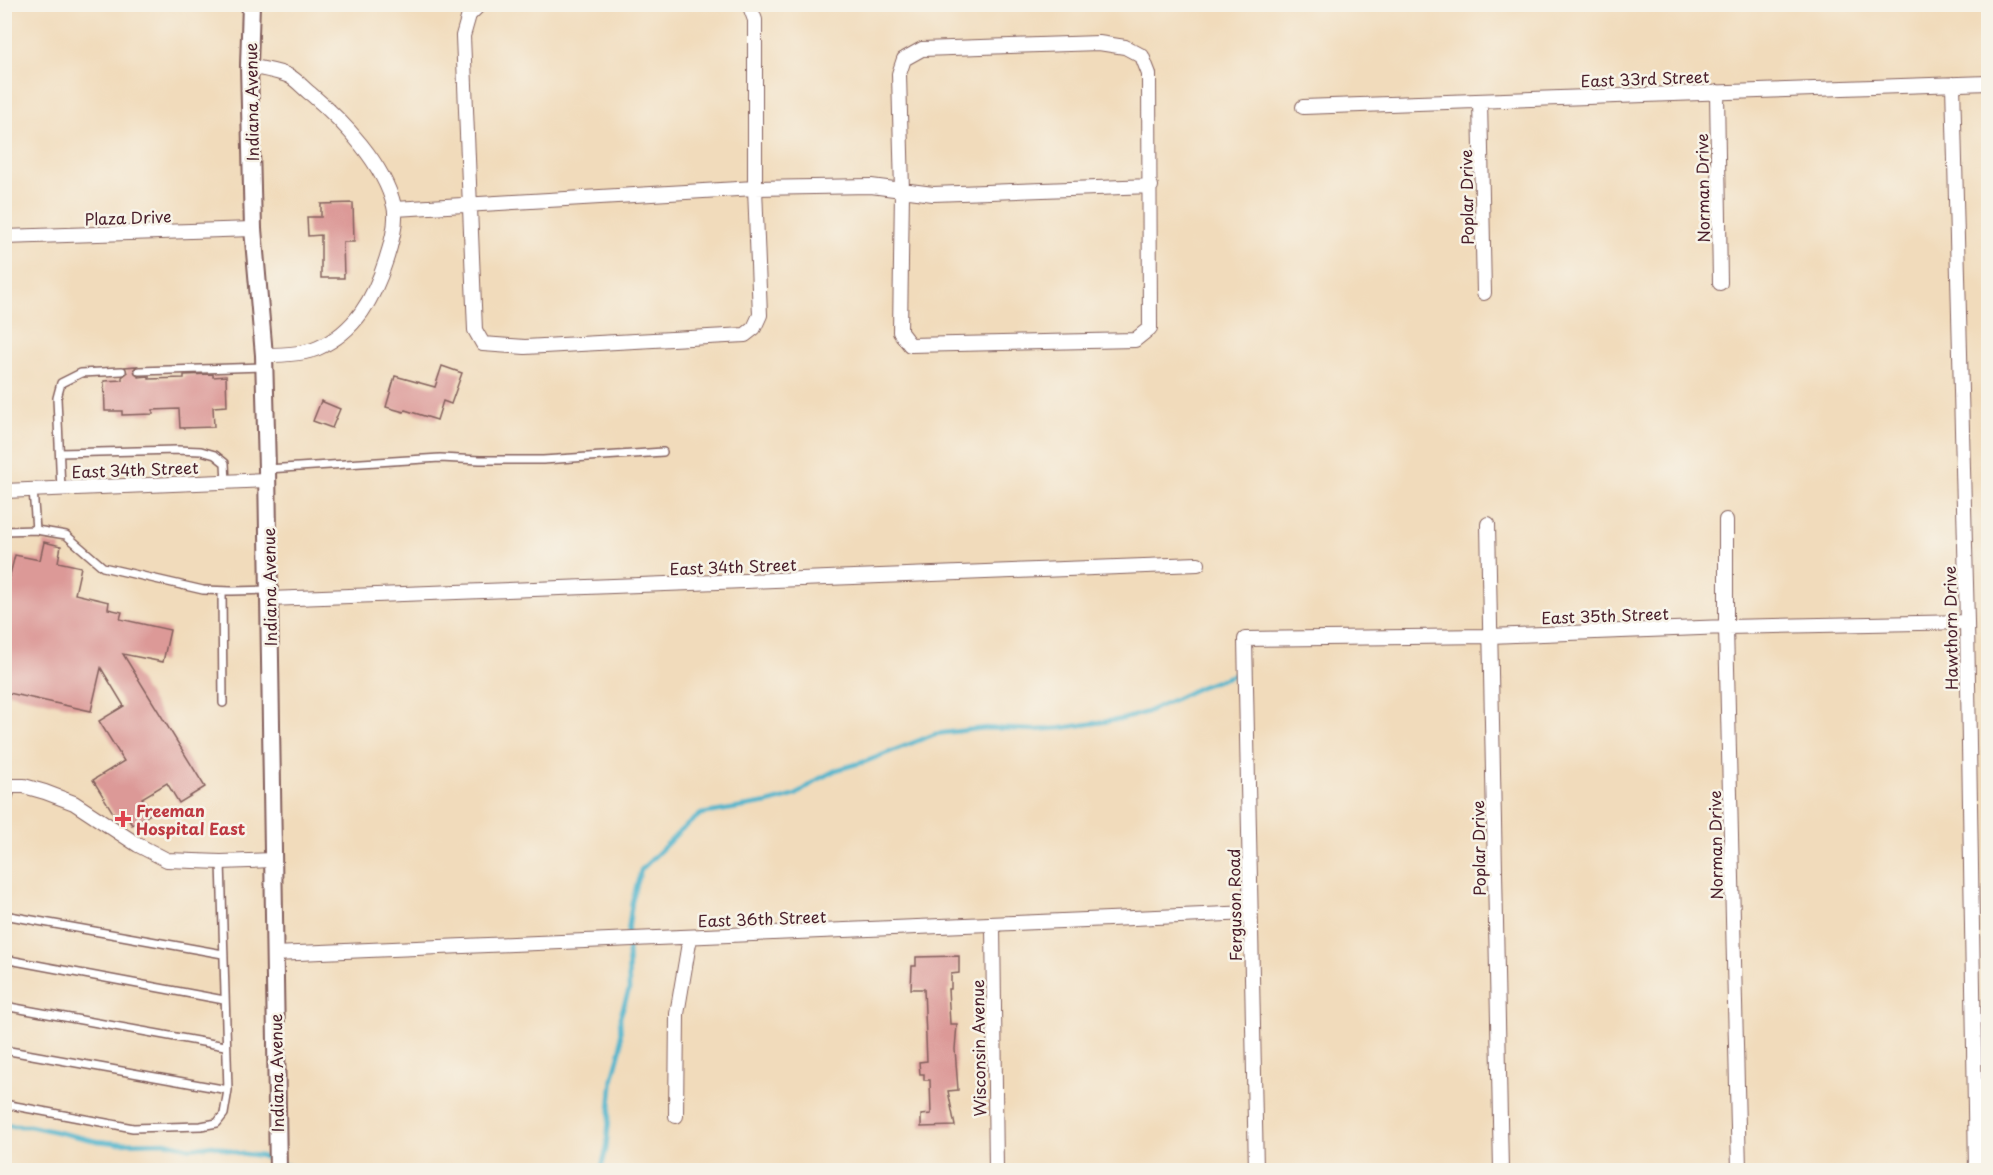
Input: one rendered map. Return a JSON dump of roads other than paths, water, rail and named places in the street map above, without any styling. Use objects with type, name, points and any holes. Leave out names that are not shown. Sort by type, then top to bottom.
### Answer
[{"type":"street","name":"Indiana Avenue","points":[[251,4],[249,66],[253,229],[264,361],[267,474],[278,1170]]},
{"type":"street","points":[[480,4],[469,15],[463,36],[475,330],[483,344],[525,347],[745,335],[754,328],[760,315],[755,188],[755,21],[749,4]]},
{"type":"street","points":[[1099,43],[1125,47],[1142,56],[1149,74],[1151,186],[1150,328],[1135,340],[910,345],[900,332],[902,191],[899,74],[904,59],[922,49],[1099,43]]},
{"type":"street","points":[[249,66],[289,76],[346,126],[364,147],[390,193],[395,209],[389,251],[377,289],[358,316],[347,328],[318,349],[281,355],[264,361]]},
{"type":"street","name":"East 33rd Street","points":[[1303,107],[1989,83]]},
{"type":"street","name":"Hawthorn Drive","points":[[1953,84],[1967,622],[1976,1170]]},
{"type":"street","name":"Norman Drive","points":[[1717,92],[1720,284]]},
{"type":"street","name":"Poplar Drive","points":[[1480,101],[1484,293]]},
{"type":"street","points":[[395,209],[755,188],[871,186],[933,194],[1151,186]]},
{"type":"street","name":"Plaza Drive","points":[[4,237],[253,229]]},
{"type":"street","name":"East 34th Street","points":[[4,491],[226,482],[267,474]]},
{"type":"street","name":"Norman Drive","points":[[1726,520],[1726,627],[1739,1170]]},
{"type":"street","name":"Poplar Drive","points":[[1488,524],[1501,1170]]},
{"type":"street","name":"East 34th Street","points":[[269,594],[1198,564]]},
{"type":"street","name":"East 35th Street","points":[[1245,639],[1490,636],[1726,627],[1967,622]]},
{"type":"street","name":"Ferguson Road","points":[[1245,639],[1257,1170]]},
{"type":"street","points":[[8,786],[24,786],[74,803],[138,845],[167,860],[273,861]]},
{"type":"street","name":"East 36th Street","points":[[274,954],[1251,913]]},
{"type":"street","name":"Wisconsin Avenue","points":[[993,925],[996,1170]]},
{"type":"street","points":[[676,1116],[677,1014],[690,937]]},
{"type":"lane","points":[[139,371],[264,361]]},
{"type":"lane","points":[[61,489],[57,399],[61,383],[81,373],[122,371]]},
{"type":"lane","points":[[60,453],[201,451],[215,455],[225,463],[226,482]]},
{"type":"lane","points":[[267,474],[440,458],[543,460],[663,452]]},
{"type":"lane","points":[[33,489],[36,530]]},
{"type":"lane","points":[[4,531],[36,530],[66,535],[104,567],[203,590],[269,594]]},
{"type":"lane","points":[[222,591],[223,703]]},
{"type":"lane","points":[[4,813],[8,786]]},
{"type":"lane","points":[[4,1104],[133,1128],[201,1126],[217,1123],[224,1114],[228,1090],[221,862]]},
{"type":"lane","points":[[4,915],[223,954]]},
{"type":"lane","points":[[4,959],[224,1000]]},
{"type":"lane","points":[[4,1006],[225,1046]]},
{"type":"lane","points":[[4,1050],[228,1090]]},
{"type":"waterway","points":[[601,1170],[606,1150],[613,1077],[621,1048],[620,1017],[629,990],[628,932],[632,902],[641,870],[681,830],[701,814],[768,803],[796,795],[836,770],[867,761],[935,734],[985,728],[1035,730],[1061,728],[1123,719],[1147,712],[1200,687],[1244,671]]},
{"type":"waterway","points":[[4,1123],[14,1126],[30,1126],[97,1141],[165,1142],[191,1148],[213,1145],[273,1161]]},
{"type":"waterway","points":[[281,1164],[301,1170]]},
{"type":"place","name":"Freeman Hospital East","points":[[123,819]]}]
